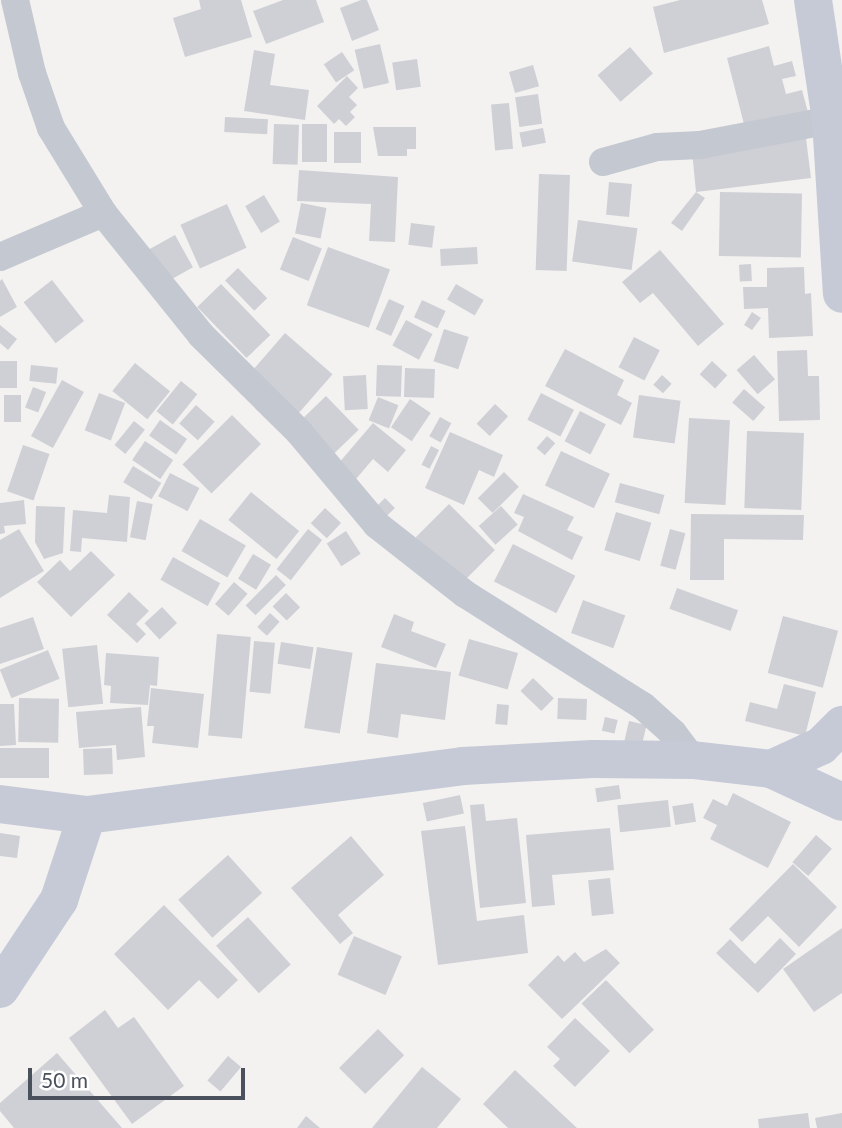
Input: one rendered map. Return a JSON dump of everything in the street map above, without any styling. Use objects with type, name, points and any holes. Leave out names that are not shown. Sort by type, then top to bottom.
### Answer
[{"type":"street","points":[[15,0],[32,73],[51,128],[103,213],[201,335],[299,432],[377,525],[464,594],[643,706],[673,733],[693,760]]},
{"type":"street","points":[[813,0],[832,59],[831,120],[842,294]]},
{"type":"street","points":[[603,162],[657,147],[701,145],[831,120]]},
{"type":"street","points":[[0,257],[103,213]]},
{"type":"street","points":[[771,769],[821,746],[842,725]]},
{"type":"street","points":[[0,804],[87,815],[463,766],[693,760],[771,769],[842,802]]},
{"type":"street","points":[[0,989],[59,900],[87,815]]},
{"type":"building","points":[[199,0],[241,0],[252,37],[185,57],[173,18],[201,9]]},
{"type":"building","points":[[283,0],[316,0],[324,22],[266,44],[253,11]]},
{"type":"building","points":[[367,0],[379,30],[352,41],[340,8]]},
{"type":"building","points":[[680,0],[762,0],[769,24],[664,53],[653,7]]},
{"type":"building","points":[[380,44],[389,83],[364,89],[355,50]]},
{"type":"building","points":[[769,46],[774,66],[792,61],[796,76],[782,79],[786,94],[802,90],[809,116],[746,132],[727,58]]},
{"type":"building","points":[[630,47],[653,73],[621,102],[598,75]]},
{"type":"building","points":[[254,50],[275,54],[270,85],[309,90],[305,120],[244,111]]},
{"type":"building","points":[[342,52],[354,70],[336,83],[324,64]]},
{"type":"building","points":[[417,59],[421,87],[396,90],[392,62]]},
{"type":"building","points":[[533,65],[539,86],[515,93],[509,72]]},
{"type":"building","points":[[347,76],[358,88],[349,97],[357,105],[350,112],[355,117],[346,126],[339,119],[334,124],[317,106]]},
{"type":"building","points":[[538,94],[542,124],[519,127],[515,97]]},
{"type":"building","points":[[509,103],[513,149],[495,150],[491,105]]},
{"type":"building","points":[[225,117],[268,119],[267,134],[224,132]]},
{"type":"building","points":[[274,124],[299,125],[298,165],[273,164]]},
{"type":"building","points":[[302,124],[327,124],[327,162],[302,162]]},
{"type":"building","points":[[373,127],[416,127],[416,149],[407,149],[407,156],[378,156]]},
{"type":"building","points":[[543,128],[546,143],[522,147],[519,133]]},
{"type":"building","points":[[334,132],[361,132],[361,163],[334,163]]},
{"type":"building","points":[[806,138],[811,178],[696,192],[692,151]]},
{"type":"building","points":[[299,170],[398,177],[395,242],[369,241],[371,204],[297,201]]},
{"type":"building","points":[[539,174],[570,175],[567,271],[536,270]]},
{"type":"building","points":[[609,182],[632,184],[629,217],[606,215]]},
{"type":"building","points":[[696,192],[705,198],[682,231],[671,223]]},
{"type":"building","points":[[720,192],[802,193],[801,257],[719,256]]},
{"type":"building","points":[[264,195],[280,222],[261,233],[245,206]]},
{"type":"building","points":[[301,203],[327,208],[321,238],[295,233]]},
{"type":"building","points":[[227,204],[247,248],[200,269],[180,225]]},
{"type":"building","points":[[578,220],[637,228],[632,270],[572,262]]},
{"type":"building","points":[[411,223],[435,226],[432,248],[408,245]]},
{"type":"building","points":[[175,235],[193,267],[166,282],[148,250]]},
{"type":"building","points":[[293,237],[322,249],[309,281],[280,269]]},
{"type":"building","points":[[328,247],[390,270],[369,328],[307,305]]},
{"type":"building","points":[[477,247],[478,264],[441,266],[440,249]]},
{"type":"building","points":[[660,250],[724,324],[698,346],[653,293],[640,303],[622,282]]},
{"type":"building","points":[[751,264],[752,281],[740,282],[739,265]]},
{"type":"building","points":[[804,267],[805,294],[811,293],[813,336],[769,338],[768,308],[744,309],[743,287],[767,287],[767,268]]},
{"type":"building","points":[[238,268],[267,298],[254,311],[225,281]]},
{"type":"building","points":[[2,279],[17,307],[0,317],[0,281]]},
{"type":"building","points":[[52,280],[84,321],[56,343],[24,302]]},
{"type":"building","points":[[221,284],[270,335],[247,358],[197,307]]},
{"type":"building","points":[[456,284],[484,300],[475,316],[447,300]]},
{"type":"building","points":[[389,299],[405,306],[391,336],[376,329]]},
{"type":"building","points":[[422,300],[446,311],[438,328],[414,317]]},
{"type":"building","points":[[752,312],[761,318],[752,330],[744,325]]},
{"type":"building","points":[[406,320],[432,334],[419,360],[392,346]]},
{"type":"building","points":[[0,325],[17,339],[8,350],[0,343]]},
{"type":"building","points":[[444,329],[469,337],[458,369],[433,361]]},
{"type":"building","points":[[285,333],[333,374],[296,417],[248,375]]},
{"type":"building","points":[[634,337],[660,350],[644,380],[619,367]]},
{"type":"building","points":[[565,349],[624,380],[617,395],[632,403],[621,425],[545,386]]},
{"type":"building","points":[[807,350],[808,376],[819,376],[820,420],[779,421],[777,351]]},
{"type":"building","points":[[754,355],[775,379],[758,394],[737,370]]},
{"type":"building","points":[[0,361],[17,361],[17,388],[0,388]]},
{"type":"building","points":[[712,361],[727,375],[715,388],[700,374]]},
{"type":"building","points":[[135,363],[170,391],[147,419],[112,391]]},
{"type":"building","points":[[31,365],[58,368],[56,384],[29,381]]},
{"type":"building","points":[[377,365],[402,366],[401,397],[376,396]]},
{"type":"building","points":[[405,368],[435,369],[434,398],[404,397]]},
{"type":"building","points":[[366,375],[368,409],[345,410],[343,376]]},
{"type":"building","points":[[662,375],[672,384],[663,393],[653,385]]},
{"type":"building","points":[[62,380],[84,392],[53,448],[31,436]]},
{"type":"building","points":[[181,381],[197,394],[173,425],[156,411]]},
{"type":"building","points":[[33,387],[46,392],[38,413],[25,408]]},
{"type":"building","points":[[744,389],[765,407],[753,421],[732,403]]},
{"type":"building","points":[[99,393],[125,403],[111,440],[85,430]]},
{"type":"building","points":[[541,393],[574,410],[560,437],[527,420]]},
{"type":"building","points":[[4,395],[21,395],[21,422],[4,422]]},
{"type":"building","points":[[639,395],[681,401],[675,443],[633,438]]},
{"type":"building","points":[[326,396],[359,430],[332,456],[299,422]]},
{"type":"building","points":[[378,397],[398,405],[389,428],[369,420]]},
{"type":"building","points":[[410,399],[431,413],[412,441],[391,427]]},
{"type":"building","points":[[495,404],[508,416],[490,436],[477,424]]},
{"type":"building","points":[[196,405],[215,422],[198,440],[179,424]]},
{"type":"building","points":[[580,411],[606,424],[590,454],[565,441]]},
{"type":"building","points":[[232,415],[261,444],[211,493],[183,464]]},
{"type":"building","points":[[440,417],[451,423],[441,443],[429,436]]},
{"type":"building","points":[[689,418],[730,420],[725,505],[685,503]]},
{"type":"building","points":[[160,420],[187,439],[176,454],[149,436]]},
{"type":"building","points":[[134,421],[145,430],[125,454],[114,445]]},
{"type":"building","points":[[373,423],[406,450],[388,472],[373,459],[356,479],[338,464]]},
{"type":"building","points":[[747,431],[804,433],[801,510],[744,508]]},
{"type":"building","points":[[450,432],[503,455],[494,477],[479,470],[464,505],[425,488]]},
{"type":"building","points":[[547,436],[555,443],[545,455],[537,448]]},
{"type":"building","points":[[145,441],[173,460],[160,479],[132,460]]},
{"type":"building","points":[[23,445],[49,454],[34,500],[7,491]]},
{"type":"building","points":[[431,446],[439,450],[429,469],[421,465]]},
{"type":"building","points":[[561,451],[610,474],[594,508],[545,485]]},
{"type":"building","points":[[133,466],[161,483],[152,499],[123,482]]},
{"type":"building","points":[[504,472],[519,487],[493,513],[478,498]]},
{"type":"building","points":[[170,473],[199,488],[188,511],[158,496]]},
{"type":"building","points":[[620,483],[664,495],[659,514],[615,502]]},
{"type":"building","points":[[251,492],[299,531],[277,559],[228,520]]},
{"type":"building","points":[[523,494],[574,517],[567,530],[583,537],[572,560],[518,531],[524,517],[514,513]]},
{"type":"building","points":[[109,495],[130,497],[127,542],[82,538],[81,552],[70,551],[73,510],[107,513]]},
{"type":"building","points":[[385,498],[395,508],[384,519],[374,509]]},
{"type":"building","points":[[24,500],[26,524],[4,526],[5,533],[0,534],[0,503]]},
{"type":"building","points":[[137,501],[153,504],[146,540],[130,537]]},
{"type":"building","points":[[449,504],[495,550],[462,583],[416,537]]},
{"type":"building","points":[[36,506],[65,507],[63,553],[44,559],[35,542]]},
{"type":"building","points":[[501,506],[518,525],[495,545],[479,526]]},
{"type":"building","points":[[325,508],[341,523],[327,538],[311,523]]},
{"type":"building","points":[[616,512],[651,523],[640,561],[604,550]]},
{"type":"building","points":[[691,514],[804,515],[803,540],[724,539],[724,580],[690,580]]},
{"type":"building","points":[[200,519],[246,546],[227,578],[182,551]]},
{"type":"building","points":[[19,529],[44,571],[0,598],[0,540]]},
{"type":"building","points":[[308,529],[322,540],[291,580],[277,569]]},
{"type":"building","points":[[670,529],[685,533],[676,570],[660,566]]},
{"type":"building","points":[[346,531],[361,554],[341,566],[327,544]]},
{"type":"building","points":[[513,544],[575,576],[556,613],[494,581]]},
{"type":"building","points":[[91,551],[115,575],[71,617],[37,582],[60,560],[70,571]]},
{"type":"building","points":[[253,554],[271,565],[256,590],[238,579]]},
{"type":"building","points":[[173,557],[220,583],[208,606],[160,580]]},
{"type":"building","points":[[276,575],[286,585],[255,615],[246,605]]},
{"type":"building","points":[[234,582],[248,594],[229,616],[215,604]]},
{"type":"building","points":[[677,588],[738,610],[731,631],[669,609]]},
{"type":"building","points":[[129,592],[149,611],[136,624],[146,634],[137,643],[107,615]]},
{"type":"building","points":[[286,593],[300,607],[287,621],[273,606]]},
{"type":"building","points":[[583,600],[625,615],[613,648],[571,633]]},
{"type":"building","points":[[162,607],[177,623],[159,639],[144,623]]},
{"type":"building","points":[[270,613],[280,622],[267,636],[257,627]]},
{"type":"building","points":[[394,614],[414,622],[411,631],[446,644],[436,668],[381,647]]},
{"type":"building","points":[[783,616],[838,631],[823,688],[768,673]]},
{"type":"building","points":[[33,617],[44,649],[0,664],[0,628]]},
{"type":"building","points":[[217,634],[251,637],[242,739],[208,736]]},
{"type":"building","points":[[469,639],[518,653],[508,690],[459,676]]},
{"type":"building","points":[[254,641],[275,643],[270,694],[250,692]]},
{"type":"building","points":[[281,642],[314,647],[310,669],[278,664]]},
{"type":"building","points":[[97,645],[103,704],[68,707],[62,649]]},
{"type":"building","points":[[317,647],[353,653],[340,734],[304,728]]},
{"type":"building","points":[[48,650],[60,679],[11,698],[0,669]]},
{"type":"building","points":[[106,653],[159,657],[157,686],[150,685],[148,705],[110,703],[111,686],[104,685]]},
{"type":"building","points":[[376,663],[451,672],[445,720],[401,714],[398,738],[367,733]]},
{"type":"building","points":[[533,678],[554,698],[541,711],[520,691]]},
{"type":"building","points":[[784,684],[816,692],[805,736],[745,721],[750,702],[777,709]]},
{"type":"building","points":[[151,688],[204,694],[198,748],[152,743],[154,726],[147,726]]},
{"type":"building","points":[[19,698],[59,699],[58,743],[18,742]]},
{"type":"building","points":[[558,698],[587,699],[586,720],[557,719]]},
{"type":"building","points":[[0,704],[14,704],[16,745],[0,746]]},
{"type":"building","points":[[497,704],[509,705],[507,725],[495,724]]},
{"type":"building","points":[[141,707],[145,757],[117,760],[116,745],[79,748],[76,712]]},
{"type":"building","points":[[605,717],[618,720],[615,734],[602,731]]},
{"type":"building","points":[[629,721],[647,725],[642,746],[624,741]]},
{"type":"building","points":[[0,748],[49,748],[49,778],[0,778]]},
{"type":"building","points":[[112,748],[113,774],[84,775],[83,749]]},
{"type":"building","points":[[619,785],[621,799],[597,802],[595,788]]},
{"type":"building","points":[[733,793],[791,822],[768,868],[710,839],[717,825],[703,818],[713,799],[727,806]]},
{"type":"building","points":[[460,795],[464,814],[427,821],[423,803]]},
{"type":"building","points":[[668,800],[671,827],[620,832],[617,805]]},
{"type":"building","points":[[693,803],[696,822],[675,825],[672,806]]},
{"type":"building","points":[[484,804],[486,821],[517,818],[526,903],[480,908],[470,805]]},
{"type":"building","points":[[465,826],[477,921],[524,915],[528,953],[438,965],[421,831]]},
{"type":"building","points":[[610,828],[614,870],[552,875],[555,905],[532,907],[526,835]]},
{"type":"building","points":[[0,833],[20,836],[17,858],[0,856]]},
{"type":"building","points":[[816,835],[832,849],[808,876],[792,862]]},
{"type":"building","points":[[351,836],[384,875],[338,915],[353,933],[340,944],[291,888]]},
{"type":"building","points":[[228,855],[262,893],[212,938],[178,900]]},
{"type":"building","points":[[793,864],[837,907],[799,947],[768,916],[742,942],[729,929]]},
{"type":"building","points":[[610,878],[614,914],[592,916],[588,880]]},
{"type":"building","points":[[164,905],[238,980],[218,999],[199,980],[168,1010],[114,954]]},
{"type":"building","points":[[248,917],[291,965],[259,993],[216,946]]},
{"type":"building","points":[[842,928],[842,993],[814,1012],[783,969]]},
{"type":"building","points":[[354,936],[402,956],[385,995],[338,975]]},
{"type":"building","points":[[780,938],[796,954],[758,993],[716,953],[730,939],[755,964]]},
{"type":"building","points":[[606,949],[620,963],[562,1019],[528,985],[558,955],[564,962],[575,952],[584,962]]},
{"type":"building","points":[[606,980],[654,1030],[629,1053],[582,1004]]},
{"type":"building","points":[[105,1010],[118,1028],[134,1017],[184,1086],[132,1124],[69,1038]]},
{"type":"building","points":[[575,1018],[610,1051],[575,1087],[553,1066],[560,1059],[547,1047]]},
{"type":"building","points":[[378,1029],[404,1055],[365,1094],[339,1068]]},
{"type":"building","points":[[57,1053],[122,1128],[14,1128],[0,1111],[0,1103]]},
{"type":"building","points":[[228,1056],[241,1067],[220,1091],[207,1081]]},
{"type":"building","points":[[422,1067],[461,1099],[437,1128],[372,1128]]},
{"type":"building","points":[[515,1070],[577,1128],[508,1128],[483,1104]]},
{"type":"building","points":[[808,1113],[810,1128],[759,1128],[758,1119]]},
{"type":"building","points":[[842,1113],[842,1128],[817,1128],[815,1118]]},
{"type":"building","points":[[306,1116],[320,1128],[297,1128]]}]
